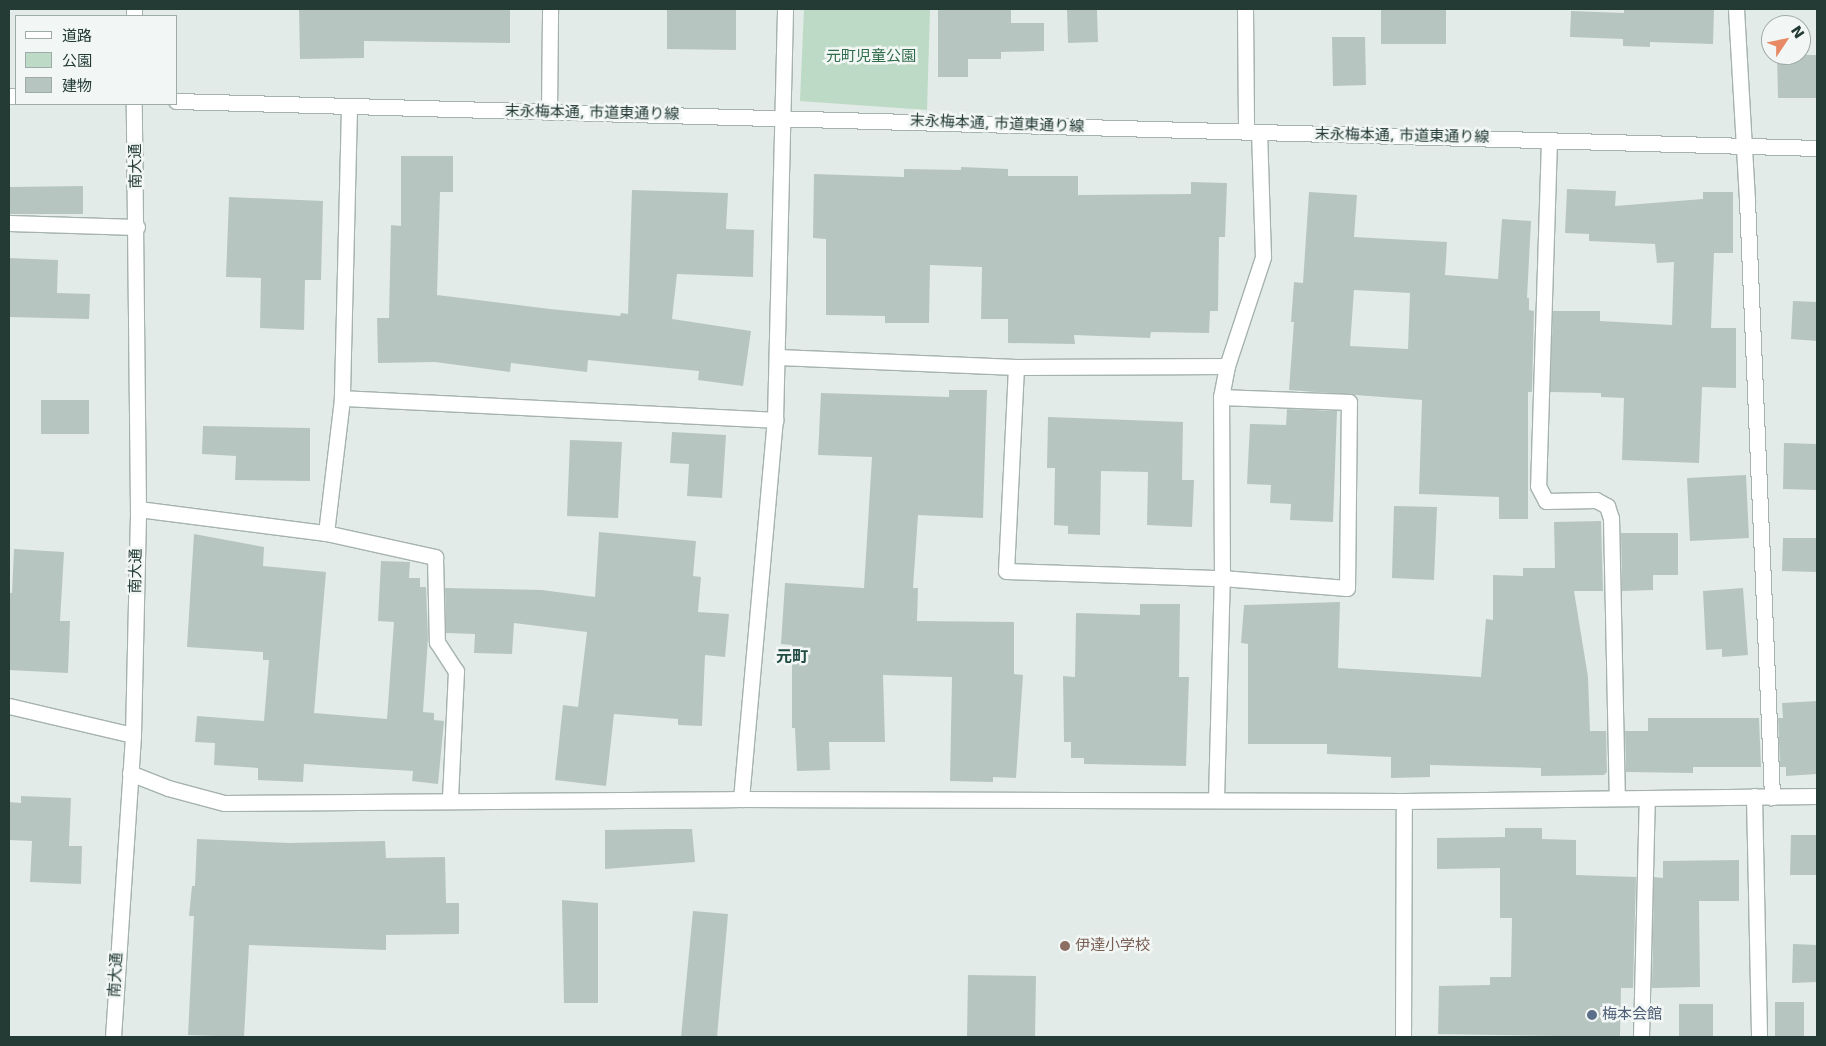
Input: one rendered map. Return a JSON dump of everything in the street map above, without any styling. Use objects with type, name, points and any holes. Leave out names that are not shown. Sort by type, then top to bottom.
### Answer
[{"type":"street","points":[[549,112],[550,9]]},
{"type":"street","points":[[741,799],[775,420],[778,357],[780,117],[785,9]]},
{"type":"street","points":[[1216,800],[1222,578],[1221,397],[1227,366],[1263,257],[1252,132],[1245,9]]},
{"type":"street","points":[[1736,9],[1744,146],[1772,797]]},
{"type":"street","name":"末永梅本通, 市道東通り線","points":[[178,101],[1817,148]]},
{"type":"street","name":"南大通","points":[[112,1037],[133,736],[138,509],[137,227],[134,105]]},
{"type":"street","points":[[326,533],[342,398],[349,107]]},
{"type":"street","points":[[1548,140],[1538,486],[1546,500],[1596,500],[1608,506],[1611,518],[1617,798]]},
{"type":"street","points":[[9,223],[137,227]]},
{"type":"street","points":[[778,357],[1016,367],[1227,366]]},
{"type":"street","points":[[1016,367],[1006,571],[1222,578],[1347,588],[1349,402],[1221,397]]},
{"type":"street","points":[[342,398],[775,420]]},
{"type":"street","points":[[138,509],[326,533],[435,557],[437,642],[456,671],[450,800]]},
{"type":"street","points":[[9,706],[133,736]]},
{"type":"street","points":[[130,773],[168,788],[224,803],[741,799],[1404,801],[1817,796]]},
{"type":"street","points":[[1754,796],[1759,1037]]},
{"type":"street","points":[[1641,1037],[1647,798]]},
{"type":"street","points":[[1404,801],[1404,1037]]},
{"type":"green space","name":"元町児童公園","points":[[804,9],[930,9],[927,110],[800,101]]},
{"type":"building","points":[[299,9],[510,9],[510,43],[364,41],[364,58],[300,59]]},
{"type":"building","points":[[667,9],[736,9],[736,50],[667,49]]},
{"type":"building","points":[[938,9],[1011,9],[1011,23],[1044,23],[1044,51],[1001,52],[1001,59],[968,59],[968,77],[938,77]]},
{"type":"building","points":[[1067,9],[1097,9],[1098,42],[1068,43]]},
{"type":"building","points":[[1381,9],[1446,9],[1446,44],[1381,44]]},
{"type":"building","points":[[1624,9],[1714,9],[1713,44],[1650,42],[1650,47],[1623,46],[1623,39],[1570,37],[1571,11],[1624,13]]},
{"type":"building","points":[[1332,37],[1365,37],[1366,85],[1333,86]]},
{"type":"building","points":[[1811,55],[1817,55],[1817,98],[1778,98],[1777,65],[1811,65]]},
{"type":"building","points":[[401,156],[453,156],[453,192],[440,192],[437,295],[550,309],[620,316],[621,313],[628,314],[632,190],[728,193],[726,229],[754,230],[753,277],[677,274],[672,319],[751,331],[743,386],[698,380],[699,371],[588,360],[587,372],[511,363],[510,372],[435,362],[378,363],[377,318],[389,318],[391,225],[401,226]]},
{"type":"building","points":[[961,167],[1008,169],[1008,176],[1078,176],[1078,195],[1191,194],[1191,182],[1227,183],[1225,237],[1219,237],[1218,311],[1210,311],[1209,333],[1151,332],[1150,338],[1074,335],[1075,344],[1008,343],[1008,319],[981,319],[982,267],[930,265],[929,323],[885,323],[885,316],[826,315],[826,239],[813,238],[814,174],[904,177],[904,169],[961,170]]},
{"type":"building","points":[[83,186],[83,214],[9,214],[9,187]]},
{"type":"building","points":[[1567,189],[1616,191],[1615,206],[1703,199],[1703,192],[1733,192],[1733,253],[1714,253],[1711,328],[1736,328],[1736,388],[1702,387],[1699,463],[1622,460],[1624,398],[1601,397],[1601,393],[1550,392],[1553,311],[1600,311],[1600,321],[1672,325],[1674,262],[1657,263],[1655,244],[1589,241],[1589,234],[1565,233]]},
{"type":"building","points":[[1309,192],[1357,195],[1354,237],[1447,242],[1445,275],[1498,279],[1502,219],[1531,221],[1527,298],[1529,298],[1529,310],[1534,311],[1532,392],[1528,392],[1528,519],[1499,519],[1499,497],[1419,494],[1422,400],[1289,390],[1294,322],[1291,322],[1294,282],[1303,283]],"holes":[[[1354,290],[1410,293],[1408,349],[1350,346]]]},
{"type":"building","points":[[229,197],[323,201],[321,280],[305,280],[304,330],[260,328],[261,278],[226,277]]},
{"type":"building","points":[[9,258],[58,260],[57,293],[90,294],[89,319],[9,317]]},
{"type":"building","points":[[1793,301],[1817,302],[1817,341],[1791,339]]},
{"type":"building","points":[[949,390],[987,390],[983,518],[918,515],[913,588],[918,588],[917,621],[1014,622],[1014,674],[1023,675],[1016,778],[993,777],[993,782],[950,781],[952,677],[883,675],[885,742],[829,742],[830,770],[797,771],[795,728],[792,728],[792,645],[781,644],[785,583],[864,588],[872,457],[818,455],[821,393],[949,397]]},
{"type":"building","points":[[41,400],[89,400],[89,434],[41,434]]},
{"type":"building","points":[[1287,409],[1337,411],[1333,522],[1290,520],[1291,504],[1270,503],[1271,485],[1247,484],[1250,424],[1286,425]]},
{"type":"building","points":[[1048,417],[1183,422],[1182,480],[1194,480],[1192,527],[1147,525],[1148,472],[1101,471],[1100,535],[1068,534],[1068,526],[1054,525],[1055,468],[1047,468]]},
{"type":"building","points":[[203,426],[310,428],[310,481],[235,480],[236,456],[202,454]]},
{"type":"building","points":[[672,432],[726,435],[722,498],[687,496],[689,464],[670,463]]},
{"type":"building","points":[[570,440],[622,442],[618,518],[567,516]]},
{"type":"building","points":[[1784,443],[1817,444],[1817,490],[1783,489]]},
{"type":"building","points":[[1746,475],[1749,538],[1690,541],[1687,478]]},
{"type":"building","points":[[1394,506],[1437,507],[1434,580],[1392,578]]},
{"type":"building","points":[[1601,521],[1603,591],[1574,591],[1588,677],[1590,731],[1606,731],[1607,772],[1604,775],[1541,776],[1541,768],[1430,765],[1430,777],[1391,778],[1391,757],[1327,754],[1327,744],[1248,744],[1248,644],[1241,643],[1244,605],[1340,602],[1338,668],[1481,677],[1486,619],[1493,620],[1493,575],[1523,576],[1523,568],[1555,568],[1554,522]]},
{"type":"building","points":[[599,532],[696,541],[693,576],[701,577],[698,612],[729,614],[725,657],[705,655],[702,726],[678,725],[678,719],[614,714],[606,786],[555,780],[563,705],[578,707],[587,632],[514,623],[512,654],[474,653],[475,634],[446,633],[445,588],[542,590],[595,597]]},
{"type":"building","points":[[1621,533],[1678,533],[1678,575],[1653,575],[1653,590],[1622,591]]},
{"type":"building","points":[[194,534],[264,547],[263,566],[326,572],[314,713],[387,719],[394,622],[378,621],[381,561],[410,562],[409,578],[420,578],[420,587],[426,587],[428,638],[423,712],[434,713],[434,720],[444,721],[438,784],[412,781],[413,771],[304,764],[303,782],[258,780],[258,768],[214,765],[215,743],[195,742],[197,716],[264,721],[269,660],[263,660],[263,652],[187,647]]},
{"type":"building","points":[[1783,538],[1817,538],[1817,572],[1782,571]]},
{"type":"building","points":[[14,549],[64,552],[60,621],[70,621],[68,673],[9,670],[9,593],[12,593]]},
{"type":"building","points":[[1743,588],[1748,655],[1722,657],[1722,649],[1706,650],[1703,591]]},
{"type":"building","points":[[1140,604],[1180,604],[1179,677],[1189,677],[1186,766],[1084,764],[1084,758],[1071,758],[1071,742],[1064,742],[1063,676],[1075,677],[1076,613],[1140,615]]},
{"type":"building","points":[[1817,701],[1817,774],[1786,776],[1786,767],[1780,767],[1778,718],[1783,718],[1782,703]]},
{"type":"building","points":[[1648,718],[1759,718],[1761,767],[1693,767],[1693,773],[1626,772],[1625,731],[1648,731]]},
{"type":"building","points":[[21,796],[71,798],[69,846],[82,846],[81,884],[30,882],[32,841],[9,840],[9,802],[21,803]]},
{"type":"building","points":[[1505,828],[1542,828],[1542,839],[1576,840],[1576,875],[1636,877],[1633,988],[1621,988],[1620,1037],[1438,1034],[1439,986],[1490,985],[1490,977],[1511,977],[1512,918],[1500,918],[1500,868],[1437,869],[1437,838],[1505,837]]},
{"type":"building","points":[[692,829],[695,862],[605,869],[605,830]]},
{"type":"building","points":[[1791,835],[1817,835],[1817,875],[1790,875]]},
{"type":"building","points":[[197,839],[289,843],[385,841],[386,858],[445,857],[446,903],[459,903],[459,934],[386,935],[386,950],[249,945],[244,1037],[188,1035],[194,916],[189,916],[192,886],[195,886]]},
{"type":"building","points":[[1739,860],[1739,901],[1699,901],[1700,987],[1652,988],[1654,877],[1663,878],[1663,861]]},
{"type":"building","points":[[562,900],[598,903],[598,1003],[564,1003]]},
{"type":"building","points":[[693,911],[728,914],[717,1037],[681,1037]]},
{"type":"building","points":[[1793,944],[1817,945],[1817,982],[1792,983]]},
{"type":"building","points":[[968,975],[1036,976],[1035,1037],[967,1037]]},
{"type":"building","points":[[1775,1002],[1804,1002],[1804,1037],[1775,1037]]},
{"type":"building","points":[[1679,1004],[1713,1004],[1713,1037],[1679,1037]]},
{"type":"place","name":"伊達小学校","points":[[1065,946]]},
{"type":"place","name":"梅本会館","points":[[1592,1015]]},
{"type":"district","name":"元町","points":[[792,657]]}]
